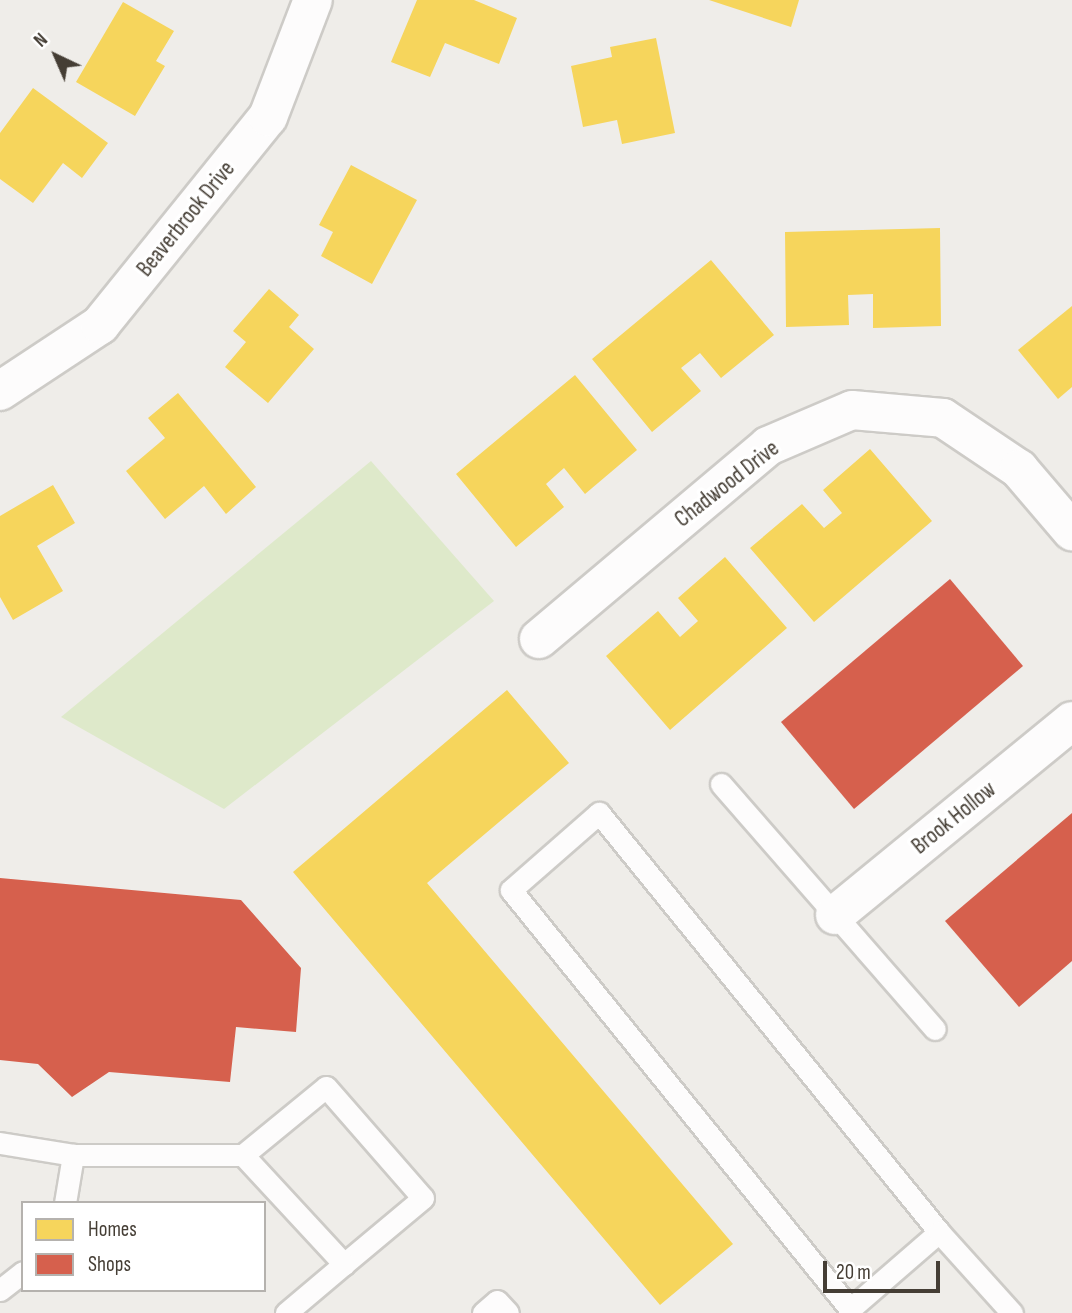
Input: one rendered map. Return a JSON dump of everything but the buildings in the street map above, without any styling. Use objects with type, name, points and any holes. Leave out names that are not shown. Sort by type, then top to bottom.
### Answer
[{"type":"street","name":"Beaverbrook Drive","points":[[0,391],[100,325],[260,127],[268,117],[313,0]]},
{"type":"street","name":"Chadwood Drive","points":[[539,639],[768,446],[852,410],[943,418],[1019,469],[1072,531]]},
{"type":"street","name":"Brook Hollow","points":[[835,915],[1072,721]]},
{"type":"lane","points":[[721,784],[935,1029]]},
{"type":"lane","points":[[939,1232],[850,1309],[511,890],[599,813],[939,1232],[1012,1313]]},
{"type":"lane","points":[[0,1143],[74,1155],[243,1155],[326,1087],[423,1198],[286,1313]]},
{"type":"lane","points":[[65,1201],[74,1155]]},
{"type":"lane","points":[[243,1155],[344,1264]]},
{"type":"lane","points":[[0,1290],[21,1274]]},
{"type":"lane","points":[[483,1313],[497,1301],[508,1313]]},
{"type":"green space","points":[[371,461],[494,601],[224,809],[61,717]]}]
